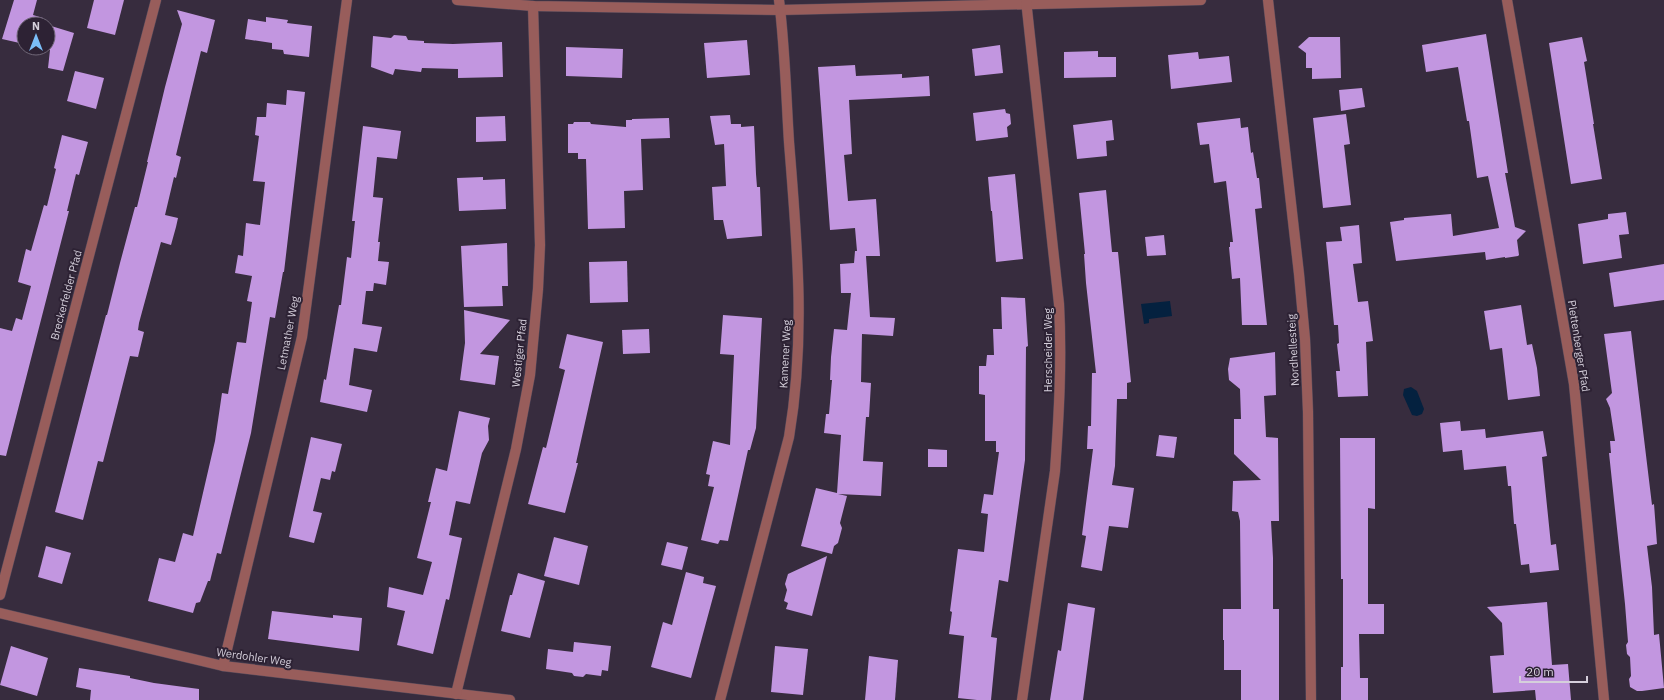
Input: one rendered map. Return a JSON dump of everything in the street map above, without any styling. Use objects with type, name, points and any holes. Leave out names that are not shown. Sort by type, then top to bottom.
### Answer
[{"type":"street","name":"Breckerfelder Pfad","points":[[0,595],[156,0]]},
{"type":"street","name":"Letmather Weg","points":[[223,666],[302,337],[347,0]]},
{"type":"street","points":[[457,0],[503,2],[533,6],[780,5],[1202,0]]},
{"type":"street","name":"Nordhellesteig","points":[[1268,0],[1305,339],[1308,412],[1310,700]]},
{"type":"street","name":"Plettenberger Pfad","points":[[1507,0],[1574,384],[1604,700]]},
{"type":"street","name":"Herscheider Weg","points":[[1022,700],[1055,471],[1058,440],[1062,348],[1059,304],[1026,2]]},
{"type":"street","name":"Kamener Weg","points":[[720,700],[785,451],[795,402],[799,309],[798,259],[780,5]]},
{"type":"street","name":"Westiger Pfad","points":[[456,694],[516,449],[530,375],[538,289],[540,245],[533,6]]},
{"type":"street","name":"Werdohler Weg","points":[[0,613],[223,666],[510,700]]},
{"type":"water","points":[[1170,301],[1172,316],[1149,319],[1149,323],[1144,324],[1141,304]]},
{"type":"water","points":[[1411,387],[1417,391],[1424,409],[1422,414],[1417,416],[1412,415],[1403,395],[1404,389]]},
{"type":"building","points":[[14,0],[37,0],[33,15],[36,16],[16,16],[16,42],[2,39]]},
{"type":"building","points":[[94,0],[124,0],[115,35],[87,28]]},
{"type":"building","points":[[177,10],[215,20],[207,53],[201,51],[176,155],[181,157],[176,178],[174,177],[165,215],[178,218],[176,227],[171,245],[161,242],[139,323],[138,330],[144,332],[138,357],[130,356],[103,462],[98,461],[83,520],[55,512],[135,207],[137,207],[165,87],[182,24]]},
{"type":"building","points":[[266,17],[288,20],[287,23],[312,26],[309,57],[284,54],[283,50],[272,49],[272,43],[245,39],[248,19],[266,22]]},
{"type":"building","points":[[56,27],[74,33],[63,71],[48,68],[49,56],[56,56]]},
{"type":"building","points":[[1486,34],[1508,173],[1505,173],[1515,227],[1526,231],[1517,240],[1519,255],[1486,260],[1485,252],[1396,261],[1390,222],[1404,220],[1404,218],[1451,214],[1453,236],[1499,228],[1488,176],[1477,178],[1469,121],[1467,121],[1458,67],[1426,72],[1422,45]]},
{"type":"building","points":[[394,35],[406,36],[408,40],[424,41],[424,43],[453,44],[502,42],[503,77],[458,78],[458,69],[422,68],[421,72],[395,69],[393,75],[371,67],[373,36],[391,38]]},
{"type":"building","points":[[1309,37],[1340,37],[1341,78],[1312,79],[1312,68],[1306,68],[1306,53],[1298,47]]},
{"type":"building","points":[[1582,37],[1587,61],[1584,62],[1602,179],[1571,184],[1549,43]]},
{"type":"building","points":[[747,40],[750,75],[707,78],[704,43]]},
{"type":"building","points":[[1000,45],[1003,73],[975,76],[972,49]]},
{"type":"building","points":[[566,47],[623,49],[622,78],[566,76]]},
{"type":"building","points":[[1098,51],[1098,57],[1116,57],[1116,77],[1064,78],[1064,52]]},
{"type":"building","points":[[1198,52],[1199,59],[1229,56],[1232,82],[1171,89],[1168,55]]},
{"type":"building","points":[[855,65],[856,76],[902,74],[902,78],[929,76],[930,96],[849,100],[852,154],[844,155],[848,201],[876,199],[880,256],[866,256],[870,317],[895,318],[893,336],[862,334],[861,382],[871,383],[869,417],[866,417],[863,461],[883,462],[881,496],[838,494],[847,496],[840,523],[842,528],[838,543],[834,546],[832,554],[801,546],[816,488],[837,493],[841,435],[824,433],[826,414],[829,414],[832,380],[830,380],[831,357],[834,329],[847,330],[851,293],[841,293],[840,264],[854,263],[855,251],[857,251],[855,228],[830,230],[818,67]]},
{"type":"building","points":[[75,71],[104,78],[96,109],[67,101]]},
{"type":"building","points":[[1362,88],[1365,107],[1341,111],[1339,90]]},
{"type":"building","points":[[287,90],[305,92],[284,272],[275,318],[270,317],[251,433],[221,554],[217,553],[210,581],[208,581],[200,602],[196,603],[193,613],[148,601],[159,558],[175,562],[183,533],[193,536],[215,441],[222,393],[228,394],[237,342],[246,343],[252,302],[247,301],[252,276],[235,273],[238,255],[243,256],[246,223],[260,225],[265,182],[253,181],[259,136],[255,135],[257,117],[266,117],[267,103],[286,105]]},
{"type":"building","points":[[1005,109],[1006,113],[1010,114],[1011,124],[1007,127],[1008,137],[976,141],[973,113]]},
{"type":"building","points":[[1346,114],[1350,144],[1344,145],[1351,205],[1323,208],[1313,118]]},
{"type":"building","points":[[730,115],[731,124],[741,124],[741,127],[754,126],[757,187],[760,187],[762,236],[727,239],[723,220],[714,220],[712,187],[726,186],[724,144],[715,145],[710,116]]},
{"type":"building","points":[[505,116],[506,141],[476,142],[476,117]]},
{"type":"building","points":[[669,118],[670,138],[641,139],[643,190],[624,191],[625,228],[588,229],[586,159],[578,159],[578,153],[568,153],[568,124],[573,124],[574,122],[590,122],[591,124],[626,127],[626,120]]},
{"type":"building","points":[[1240,118],[1241,128],[1248,127],[1251,153],[1253,152],[1257,178],[1259,178],[1262,208],[1255,209],[1267,325],[1242,325],[1240,278],[1232,279],[1229,247],[1230,242],[1233,242],[1226,181],[1214,183],[1209,144],[1200,145],[1197,123]]},
{"type":"building","points":[[1112,120],[1114,140],[1106,141],[1107,156],[1077,159],[1073,125]]},
{"type":"building","points":[[363,126],[401,131],[397,159],[377,157],[373,197],[383,198],[378,242],[380,242],[378,261],[389,262],[386,285],[374,283],[373,291],[366,291],[362,324],[382,327],[377,352],[354,348],[349,385],[372,390],[367,412],[320,402],[324,379],[326,380],[339,305],[341,305],[347,257],[351,258],[355,221],[352,221]]},
{"type":"building","points":[[62,135],[88,142],[79,175],[76,174],[67,211],[69,211],[6,456],[0,455],[0,328],[12,331],[16,318],[22,320],[31,286],[18,282],[26,249],[31,251],[44,205],[47,206]]},
{"type":"building","points":[[1015,174],[1023,259],[996,262],[988,177]]},
{"type":"building","points":[[483,177],[483,180],[505,179],[506,209],[459,211],[457,178]]},
{"type":"building","points":[[1106,190],[1112,252],[1118,252],[1131,382],[1127,383],[1127,399],[1117,399],[1115,466],[1112,485],[1134,488],[1128,528],[1109,526],[1102,571],[1081,567],[1086,536],[1082,535],[1093,449],[1087,449],[1088,426],[1091,426],[1092,373],[1096,373],[1086,283],[1085,254],[1079,193]]},
{"type":"building","points":[[1626,212],[1629,234],[1619,235],[1622,258],[1583,264],[1578,224],[1608,219],[1608,214]]},
{"type":"building","points":[[1359,225],[1362,263],[1353,264],[1358,302],[1368,301],[1373,341],[1366,342],[1368,396],[1338,397],[1336,371],[1340,371],[1337,344],[1339,343],[1338,325],[1334,325],[1326,242],[1342,241],[1340,227]]},
{"type":"building","points":[[1164,235],[1166,255],[1147,256],[1145,237]]},
{"type":"building","points":[[507,243],[508,286],[502,286],[503,306],[464,307],[461,246]]},
{"type":"building","points":[[627,261],[628,302],[590,303],[589,262]]},
{"type":"building","points":[[1664,264],[1664,300],[1614,307],[1609,273]]},
{"type":"building","points":[[1001,297],[1025,298],[1028,346],[1026,347],[1025,460],[1008,582],[999,580],[991,637],[997,638],[991,700],[977,700],[958,698],[964,636],[949,634],[952,612],[950,611],[958,549],[984,552],[988,514],[981,513],[984,494],[993,495],[999,452],[996,452],[996,441],[985,441],[985,395],[979,394],[979,366],[986,366],[987,355],[994,355],[993,329],[1002,329]]},
{"type":"building","points":[[1521,305],[1527,345],[1532,344],[1537,368],[1540,396],[1508,400],[1502,348],[1490,350],[1484,311]]},
{"type":"building","points":[[464,310],[510,320],[480,354],[499,356],[495,385],[460,380],[465,343]]},
{"type":"building","points":[[723,315],[762,318],[756,428],[750,450],[748,450],[728,541],[720,540],[718,544],[701,540],[714,487],[708,486],[710,475],[706,474],[713,441],[730,445],[734,355],[720,354]]},
{"type":"building","points":[[649,329],[650,353],[623,354],[622,330]]},
{"type":"building","points":[[1631,331],[1652,505],[1654,504],[1657,544],[1647,546],[1652,587],[1654,635],[1659,634],[1664,688],[1642,691],[1637,691],[1630,687],[1629,679],[1631,676],[1630,657],[1627,654],[1626,645],[1628,642],[1625,604],[1609,453],[1611,453],[1610,441],[1615,441],[1610,408],[1606,399],[1612,393],[1604,334]]},
{"type":"building","points":[[567,334],[603,342],[576,463],[578,463],[565,513],[528,504],[543,447],[546,448],[565,370],[559,368]]},
{"type":"building","points":[[1275,352],[1276,395],[1264,396],[1266,437],[1278,438],[1279,521],[1271,521],[1273,609],[1279,609],[1279,700],[1241,700],[1241,670],[1224,670],[1223,609],[1241,609],[1240,521],[1238,512],[1232,511],[1233,481],[1261,480],[1234,454],[1234,419],[1241,419],[1240,389],[1229,380],[1228,369],[1230,358]]},
{"type":"building","points":[[459,411],[490,418],[488,426],[489,440],[482,453],[470,504],[456,501],[449,535],[462,538],[449,600],[446,599],[433,654],[397,645],[405,611],[387,607],[389,587],[423,595],[432,562],[417,558],[431,502],[428,502],[436,468],[447,471]]},
{"type":"building","points":[[1460,421],[1461,431],[1485,429],[1486,438],[1543,431],[1547,456],[1542,457],[1551,545],[1556,544],[1559,570],[1530,573],[1529,564],[1521,565],[1516,524],[1514,524],[1511,486],[1508,486],[1506,466],[1464,470],[1462,450],[1443,452],[1440,423]]},
{"type":"building","points":[[1159,435],[1177,437],[1174,458],[1156,456]]},
{"type":"building","points":[[311,437],[342,444],[335,472],[332,471],[330,480],[321,478],[313,511],[322,513],[314,543],[289,537]]},
{"type":"building","points":[[1340,438],[1375,438],[1375,509],[1368,508],[1368,604],[1384,604],[1384,634],[1359,634],[1360,678],[1368,678],[1368,700],[1341,700],[1341,667],[1343,667],[1343,579],[1341,579]]},
{"type":"building","points":[[928,449],[947,450],[947,467],[928,467]]},
{"type":"building","points":[[554,537],[588,546],[579,585],[544,576]]},
{"type":"building","points":[[667,542],[688,547],[682,570],[661,565]]},
{"type":"building","points":[[46,546],[71,553],[62,584],[38,577]]},
{"type":"building","points":[[827,556],[812,616],[786,609],[788,603],[784,601],[787,590],[785,584],[788,574]]},
{"type":"building","points":[[686,572],[704,577],[703,583],[716,586],[691,678],[651,667],[663,622],[672,625]]},
{"type":"building","points":[[518,573],[545,581],[530,638],[501,631],[510,595],[512,595]]},
{"type":"building","points":[[1547,602],[1552,665],[1568,664],[1571,700],[1536,700],[1535,690],[1493,693],[1490,656],[1504,655],[1502,623],[1487,607]]},
{"type":"building","points":[[1068,603],[1095,608],[1083,700],[1050,700],[1058,650],[1061,651]]},
{"type":"building","points":[[272,611],[333,618],[333,615],[362,618],[359,651],[268,639]]},
{"type":"building","points":[[574,642],[611,646],[608,671],[602,670],[601,676],[586,674],[583,677],[574,676],[572,673],[546,669],[548,649],[573,652]]},
{"type":"building","points":[[11,646],[48,658],[37,696],[0,685]]},
{"type":"building","points":[[775,646],[808,649],[803,695],[771,692]]},
{"type":"building","points":[[869,656],[898,660],[895,700],[865,700]]},
{"type":"building","points":[[79,668],[130,676],[130,678],[154,683],[199,689],[199,700],[90,700],[91,690],[76,687]]}]
